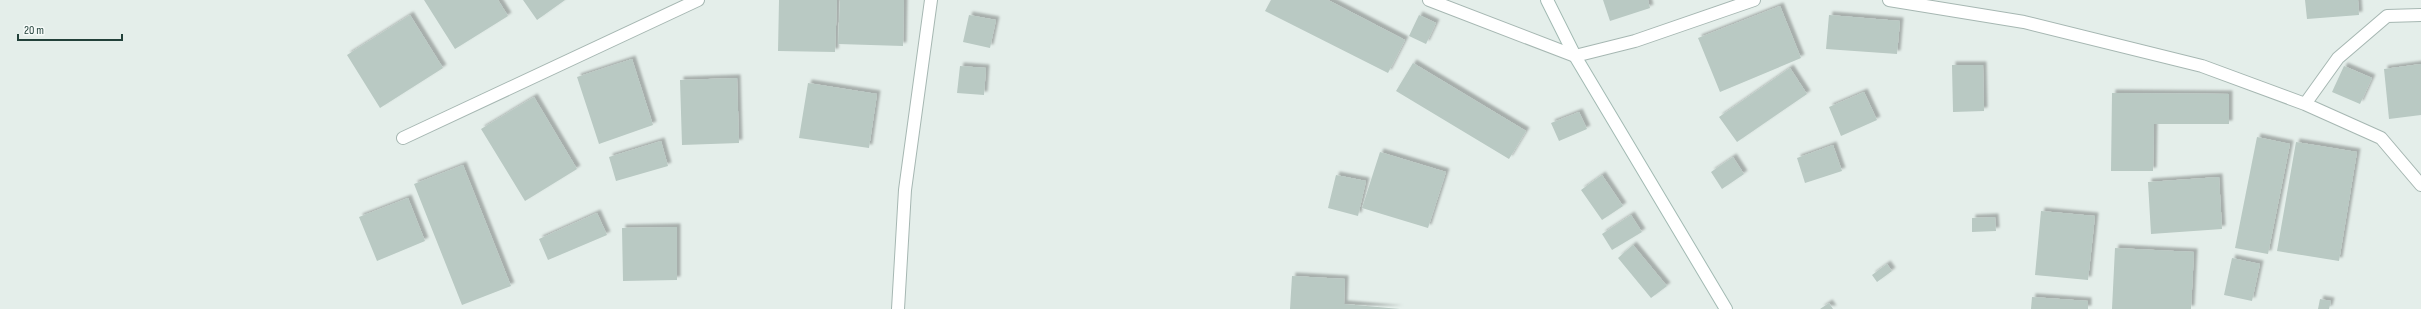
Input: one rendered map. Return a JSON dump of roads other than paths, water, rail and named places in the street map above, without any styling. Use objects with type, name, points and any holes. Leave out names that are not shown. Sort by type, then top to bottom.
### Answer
[{"type":"street","points":[[403,138],[698,0]]},
{"type":"street","points":[[898,309],[905,190],[931,0]]},
{"type":"street","points":[[1429,0],[1575,56],[1635,41],[1754,0]]},
{"type":"street","points":[[1547,0],[1575,56],[1726,309]]},
{"type":"street","points":[[1889,0],[2024,22],[2202,66],[2305,104],[2380,138],[2421,185]]},
{"type":"street","points":[[2305,104],[2338,58],[2387,16],[2421,15]]}]
